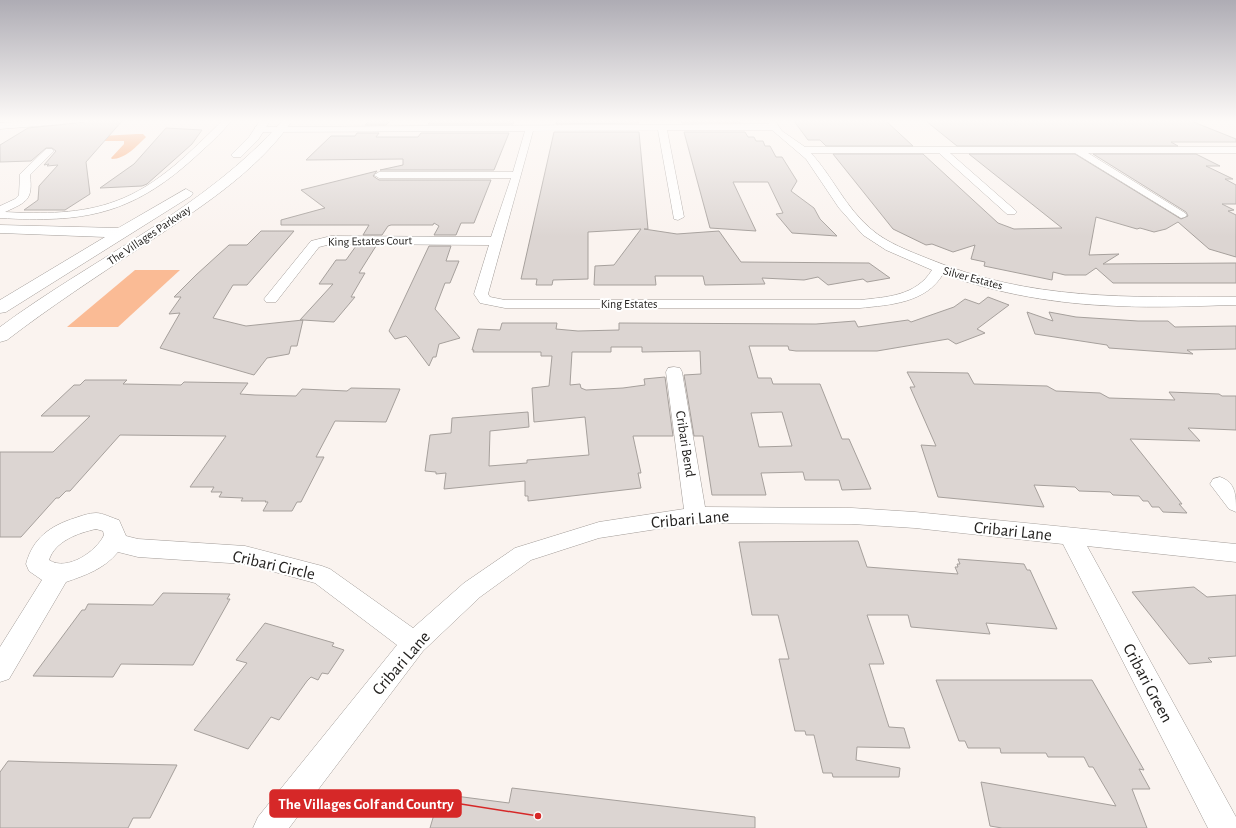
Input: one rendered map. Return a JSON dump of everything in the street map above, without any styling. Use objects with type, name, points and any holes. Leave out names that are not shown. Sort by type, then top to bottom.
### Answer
[{"type":"street","points":[[0,210],[23,199],[27,193],[25,174],[40,160]]},
{"type":"street","points":[[0,215],[52,216],[101,208],[134,198],[156,184],[185,160]]},
{"type":"street","name":"The Villages Parkway","points":[[0,308],[214,176],[233,160]]},
{"type":"street","name":"The Villages Parkway","points":[[0,336],[26,316],[206,196],[242,168],[250,160]]},
{"type":"street","name":"King Estates","points":[[521,160],[481,294],[484,300],[505,304],[860,304],[898,300],[910,295],[928,287],[939,269]]},
{"type":"street","points":[[668,160],[678,216]]},
{"type":"street","name":"Silver Estates","points":[[812,160],[855,222],[868,233],[904,254],[939,269],[1034,294],[1100,301],[1236,301]]},
{"type":"street","points":[[952,160],[1011,212]]},
{"type":"street","points":[[1092,160],[1180,215]]},
{"type":"street","points":[[379,175],[517,175]]},
{"type":"street","points":[[0,229],[121,233],[142,240]]},
{"type":"street","points":[[0,241],[106,242],[142,240]]},
{"type":"street","name":"King Estates Court","points":[[272,299],[315,244],[330,240],[496,240]]},
{"type":"street","points":[[0,315],[26,316]]},
{"type":"street","name":"Cribari Bend","points":[[674,372],[696,515]]},
{"type":"street","points":[[1220,484],[1236,504]]},
{"type":"street","name":"Cribari Lane","points":[[269,828],[414,643],[472,590],[523,554],[599,530],[696,515],[852,516],[915,520],[1072,538],[1236,553]]},
{"type":"street","points":[[96,521],[107,522],[114,526],[117,534],[114,542],[106,552],[94,561],[80,568],[59,573],[51,573],[42,570],[37,564],[39,555],[45,545],[69,528],[83,523],[96,521]]},
{"type":"street","name":"Cribari Green","points":[[1072,538],[1225,828]]},
{"type":"street","name":"Cribari Circle","points":[[114,542],[138,548],[245,555],[322,576],[414,643]]},
{"type":"street","points":[[0,670],[59,573]]},
{"type":"shaded area","points":[[135,270],[180,270],[118,327],[67,327]]},
{"type":"building","points":[[0,160],[33,160],[31,161],[0,162]]},
{"type":"building","points":[[49,160],[88,160],[86,162],[90,194],[65,210],[24,210],[38,200],[39,186],[58,165],[44,165]]},
{"type":"building","points":[[138,160],[174,160],[147,184],[142,186],[100,188]]},
{"type":"building","points":[[403,160],[498,160],[494,170],[380,170],[403,165]]},
{"type":"building","points":[[548,160],[642,160],[648,229],[644,229],[677,234],[719,231],[741,262],[869,263],[890,278],[867,282],[863,279],[828,285],[818,277],[804,280],[762,278],[765,284],[705,285],[703,276],[655,276],[656,285],[594,285],[595,266],[614,265],[641,229],[588,232],[588,279],[553,280],[552,285],[536,285],[537,279],[521,279]]},
{"type":"building","points":[[691,160],[784,160],[797,181],[791,191],[814,208],[820,219],[837,236],[792,233],[776,214],[783,213],[768,182],[733,182],[756,231],[710,228]]},
{"type":"building","points":[[838,160],[929,160],[998,223],[1014,229],[1062,228],[976,160],[1084,160],[1181,219],[1188,216],[1186,212],[1102,160],[1207,160],[1220,166],[1206,166],[1233,179],[1225,179],[1236,185],[1236,204],[1222,204],[1234,210],[1228,211],[1236,215],[1236,257],[1209,249],[1178,222],[1166,229],[1154,232],[1140,228],[1137,229],[1096,217],[1089,255],[1119,254],[1103,264],[1236,263],[1236,283],[1113,283],[1096,268],[1086,275],[1065,275],[1053,272],[1052,280],[984,266],[985,262],[971,259],[975,245],[953,252],[932,244],[926,245],[893,229]]},
{"type":"building","points":[[377,171],[373,176],[379,180],[491,180],[474,223],[461,223],[456,235],[434,235],[439,226],[434,223],[433,225],[391,225],[388,226],[382,235],[363,235],[369,225],[281,225],[281,220],[325,208],[301,190]]},
{"type":"building","points":[[261,231],[294,231],[247,285],[233,285],[213,318],[246,326],[303,320],[297,346],[291,346],[289,354],[267,358],[254,375],[160,348],[180,313],[169,314],[181,297],[174,297],[229,245],[247,245]]},
{"type":"building","points":[[356,246],[376,246],[359,273],[365,273],[351,297],[355,297],[334,322],[300,320],[333,284],[319,284],[336,260],[346,260]]},
{"type":"building","points":[[429,246],[451,246],[446,261],[459,261],[450,283],[445,283],[435,309],[460,338],[439,344],[436,357],[433,357],[429,366],[406,336],[395,339],[389,331]]},
{"type":"building","points":[[988,297],[1009,305],[977,329],[985,333],[956,344],[948,339],[877,351],[796,351],[789,350],[788,346],[749,346],[758,378],[771,378],[773,384],[820,384],[842,439],[849,439],[871,489],[842,490],[839,480],[805,480],[803,472],[761,473],[766,495],[712,495],[703,436],[694,436],[684,375],[701,374],[700,351],[642,352],[642,347],[611,347],[611,352],[572,352],[570,385],[580,384],[581,388],[586,390],[623,388],[645,385],[644,379],[665,377],[673,436],[633,436],[641,473],[638,473],[641,488],[528,501],[528,496],[525,496],[525,481],[444,489],[446,473],[436,474],[436,472],[425,471],[430,435],[451,433],[452,418],[528,412],[529,427],[490,431],[489,466],[527,463],[527,460],[589,455],[585,417],[534,422],[532,388],[549,386],[552,356],[541,356],[541,352],[473,352],[474,350],[472,350],[478,329],[500,330],[502,323],[557,323],[556,329],[578,331],[619,330],[619,323],[816,324],[855,321],[858,327],[908,320],[911,322],[954,307],[965,299],[979,304]],"holes":[[[782,412],[792,446],[759,447],[751,413]]]},
{"type":"building","points":[[1027,312],[1053,321],[1049,312],[1076,317],[1138,321],[1168,321],[1175,327],[1236,326],[1236,349],[1187,350],[1193,354],[1109,348],[1107,345],[1035,334]]},
{"type":"building","points":[[907,372],[968,373],[974,384],[1047,386],[1056,391],[1100,393],[1109,398],[1175,400],[1169,392],[1236,396],[1236,430],[1188,428],[1200,441],[1130,439],[1182,504],[1179,504],[1187,513],[1163,512],[1159,507],[1152,507],[1148,501],[1143,501],[1139,496],[1113,495],[1110,492],[1079,491],[1075,487],[1034,485],[1044,507],[938,497],[921,445],[936,446],[910,387],[915,387]]},
{"type":"building","points":[[85,380],[127,380],[123,384],[181,385],[184,382],[248,383],[240,394],[255,395],[296,396],[302,389],[347,391],[351,388],[400,389],[386,422],[335,421],[316,457],[324,457],[301,502],[297,502],[292,511],[263,511],[268,502],[265,502],[266,501],[241,501],[243,498],[219,497],[222,492],[211,492],[214,487],[190,487],[226,436],[120,435],[70,491],[66,491],[59,498],[56,498],[21,537],[0,537],[0,452],[53,452],[90,416],[41,416],[74,385],[80,385]]},
{"type":"building","points":[[858,541],[867,567],[958,574],[955,567],[958,567],[957,564],[960,564],[958,559],[1024,564],[1027,570],[1030,570],[1057,629],[986,623],[990,634],[911,627],[908,615],[867,615],[884,664],[869,664],[889,727],[904,728],[910,748],[857,747],[856,760],[900,768],[899,777],[833,777],[832,773],[823,773],[814,735],[806,735],[805,731],[795,731],[779,659],[789,659],[778,615],[752,615],[739,542]]},
{"type":"building","points":[[1194,587],[1207,597],[1236,595],[1236,656],[1208,658],[1212,662],[1189,664],[1132,592]]},
{"type":"building","points":[[163,593],[230,594],[227,599],[230,599],[193,665],[121,664],[113,677],[33,676],[82,610],[85,610],[88,604],[153,605]]},
{"type":"building","points":[[265,623],[334,643],[332,646],[344,650],[328,674],[322,673],[318,680],[311,677],[307,681],[279,720],[271,717],[248,749],[194,730],[247,663],[236,660]]},
{"type":"building","points":[[936,680],[1092,680],[1144,770],[1139,769],[1150,789],[1132,789],[1147,828],[1002,828],[990,826],[981,782],[1116,806],[1093,767],[1089,767],[1084,757],[1048,757],[1046,753],[1001,753],[1000,748],[968,748],[965,741],[959,741]]},
{"type":"building","points":[[8,761],[177,765],[150,818],[133,818],[128,828],[0,828],[0,772]]},
{"type":"building","points":[[512,788],[755,817],[755,828],[430,828],[440,794],[509,803]]},
{"type":"place","name":"The Villages Golf and Country","points":[[538,816]]}]
